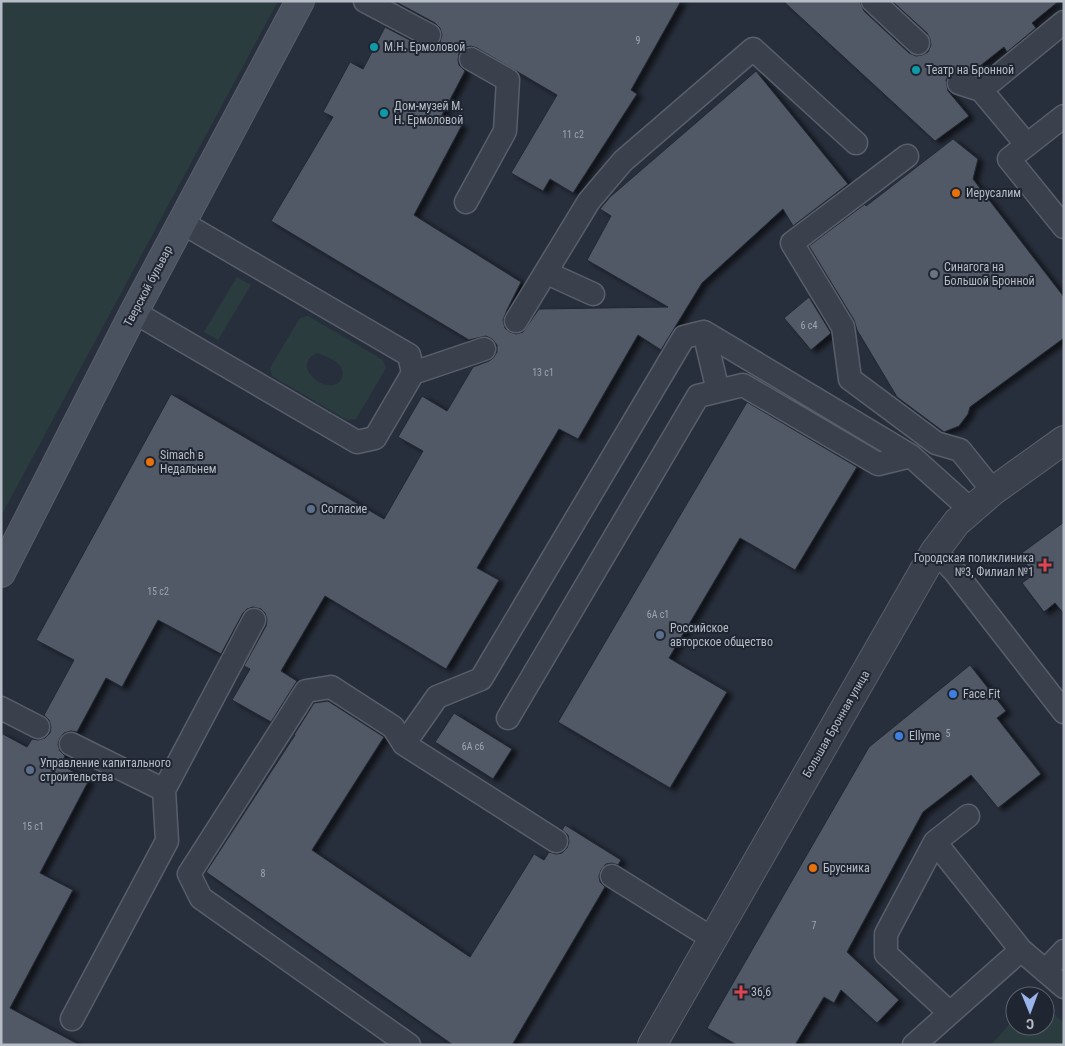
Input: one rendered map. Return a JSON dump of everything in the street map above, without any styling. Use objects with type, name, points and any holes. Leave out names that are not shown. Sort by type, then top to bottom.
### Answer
[{"type":"main road","name":"Тверской бульвар","points":[[1,572],[134,312],[300,1]]},
{"type":"street","name":"Большая Бронная улица","points":[[655,1044],[935,551],[957,522],[993,491],[1064,440]]},
{"type":"lane","points":[[366,1],[429,34]]},
{"type":"lane","points":[[873,1],[918,43]]},
{"type":"lane","points":[[981,90],[1064,22]]},
{"type":"lane","points":[[516,321],[589,201],[623,161],[753,49],[856,143]]},
{"type":"lane","points":[[466,202],[505,131],[508,80],[471,59]]},
{"type":"lane","points":[[959,83],[981,90],[1027,146]]},
{"type":"lane","points":[[1064,116],[1009,159],[1064,227]]},
{"type":"lane","points":[[907,156],[792,243],[843,327],[850,378],[936,443],[960,450],[993,491]]},
{"type":"lane","points":[[182,222],[408,355],[413,373]]},
{"type":"lane","points":[[547,272],[593,294]]},
{"type":"lane","points":[[134,312],[357,442],[375,438],[413,373],[484,348]]},
{"type":"lane","points":[[687,334],[718,391]]},
{"type":"lane","points":[[687,334],[911,456],[971,510]]},
{"type":"lane","points":[[404,744],[437,697],[481,679],[687,334]]},
{"type":"lane","points":[[508,718],[698,396],[743,385],[878,464],[911,456]]},
{"type":"lane","points":[[935,551],[955,572],[1061,703]]},
{"type":"lane","points":[[72,1019],[167,841],[164,790],[254,620]]},
{"type":"lane","points":[[408,1045],[201,898],[189,874],[306,691],[331,687],[393,727],[404,744],[556,841]]},
{"type":"lane","points":[[1,708],[38,726]]},
{"type":"lane","points":[[71,744],[164,790]]},
{"type":"lane","points":[[950,1013],[886,954],[886,934],[935,842],[968,816]]},
{"type":"lane","points":[[935,842],[1021,950],[1064,988]]},
{"type":"lane","points":[[612,876],[713,939]]},
{"type":"lane","points":[[914,1045],[1021,950]]},
{"type":"lane","points":[[1045,971],[1064,951]]},
{"type":"shaded area","points":[[1,1],[278,1],[1,516]]},
{"type":"shaded area","points":[[237,277],[251,285],[218,340],[204,332]]},
{"type":"shaded area","points":[[308,316],[383,360],[386,368],[356,419],[347,420],[272,376],[270,368],[300,318]],"holes":[[[317,353],[331,358],[342,368],[342,377],[337,384],[328,385],[315,380],[310,375],[307,363]]]},
{"type":"shaded area","points":[[1055,1015],[1064,1023],[1064,1045],[991,1045],[1005,1029],[1005,1036],[1055,1036]]},
{"type":"building","points":[[399,1],[681,1],[631,90],[637,94],[573,193],[550,179],[543,191],[511,173],[557,95],[477,48],[465,47],[459,53],[459,65],[465,71],[442,115],[462,125],[414,215],[521,282],[503,320],[505,328],[510,332],[516,334],[523,332],[539,309],[668,307],[587,260],[611,216],[600,209],[610,197],[756,71],[848,184],[793,226],[783,209],[702,283],[661,350],[638,335],[578,439],[559,429],[477,568],[499,580],[446,669],[325,596],[281,671],[297,681],[271,722],[232,700],[250,669],[244,666],[266,626],[265,613],[261,609],[253,607],[243,613],[221,654],[158,620],[122,687],[106,678],[77,732],[64,733],[58,744],[60,751],[65,756],[61,765],[89,780],[40,873],[73,890],[10,1008],[80,1045],[1,1045],[1,733],[27,747],[32,739],[45,738],[50,733],[49,720],[44,715],[74,660],[36,640],[171,394],[384,519],[423,451],[398,437],[422,396],[447,411],[473,367],[489,361],[497,352],[497,345],[492,339],[486,336],[469,340],[271,221],[333,117],[323,112],[350,62],[363,69],[385,27],[423,47],[436,46],[440,42],[442,35],[440,28],[435,23],[398,3]]},
{"type":"building","name":"Театр на Бронной","points":[[783,1],[860,1],[864,11],[909,53],[916,56],[928,52],[931,45],[930,39],[927,33],[892,1],[1059,1],[1032,23],[1036,28],[1007,52],[1004,47],[971,73],[957,70],[950,74],[946,80],[948,91],[969,116],[935,141]]},
{"type":"building","name":"Синагога на Большой Бронной","points":[[953,139],[978,159],[973,179],[1064,297],[1064,338],[970,407],[968,414],[959,426],[944,432],[897,397],[857,330],[854,320],[809,246],[865,204],[866,206]]},
{"type":"building","points":[[809,297],[831,333],[811,350],[784,318]]},
{"type":"building","points":[[747,402],[857,467],[795,570],[740,538],[669,658],[727,692],[670,788],[558,722]]},
{"type":"building","name":"Городская поликлиника №3, Филиал №1","points":[[1064,522],[1064,614],[1055,603],[1044,612],[1022,583],[1034,574],[1019,555]]},
{"type":"building","points":[[970,665],[1006,711],[997,718],[1041,774],[998,808],[971,775],[923,812],[847,952],[899,1000],[877,1023],[841,990],[834,1003],[824,997],[795,1045],[737,1045],[707,1028],[869,747]]},
{"type":"building","points":[[328,701],[384,737],[312,850],[470,957],[534,854],[544,860],[549,852],[562,853],[567,848],[569,842],[568,835],[562,830],[565,825],[621,860],[618,865],[606,864],[601,870],[600,882],[605,887],[512,1045],[453,1045],[206,872],[314,703]]},
{"type":"building","points":[[454,713],[512,749],[493,779],[435,742]]},
{"type":"place","name":"М.Н. Ермоловой","points":[[374,47]]},
{"type":"place","name":"Театр на Бронной","points":[[916,70]]},
{"type":"place","name":"Дом-музей М. Н. Ермоловой","points":[[384,113]]},
{"type":"place","name":"Иерусалим","points":[[956,193]]},
{"type":"place","name":"Синагога на Большой Бронной","points":[[934,274]]},
{"type":"place","name":"Simach в Недальнем","points":[[150,462]]},
{"type":"place","name":"Согласие","points":[[311,509]]},
{"type":"place","name":"Городская поликлиника №3, Филиал №1","points":[[1045,565]]},
{"type":"place","name":"Российское авторское общество","points":[[660,635]]},
{"type":"place","name":"Face Fit","points":[[953,694]]},
{"type":"place","name":"Ellyme","points":[[899,736]]},
{"type":"place","name":"Управление капитального строительства","points":[[30,770]]},
{"type":"place","name":"Брусника","points":[[813,868]]},
{"type":"place","name":"36,6","points":[[741,992]]}]
